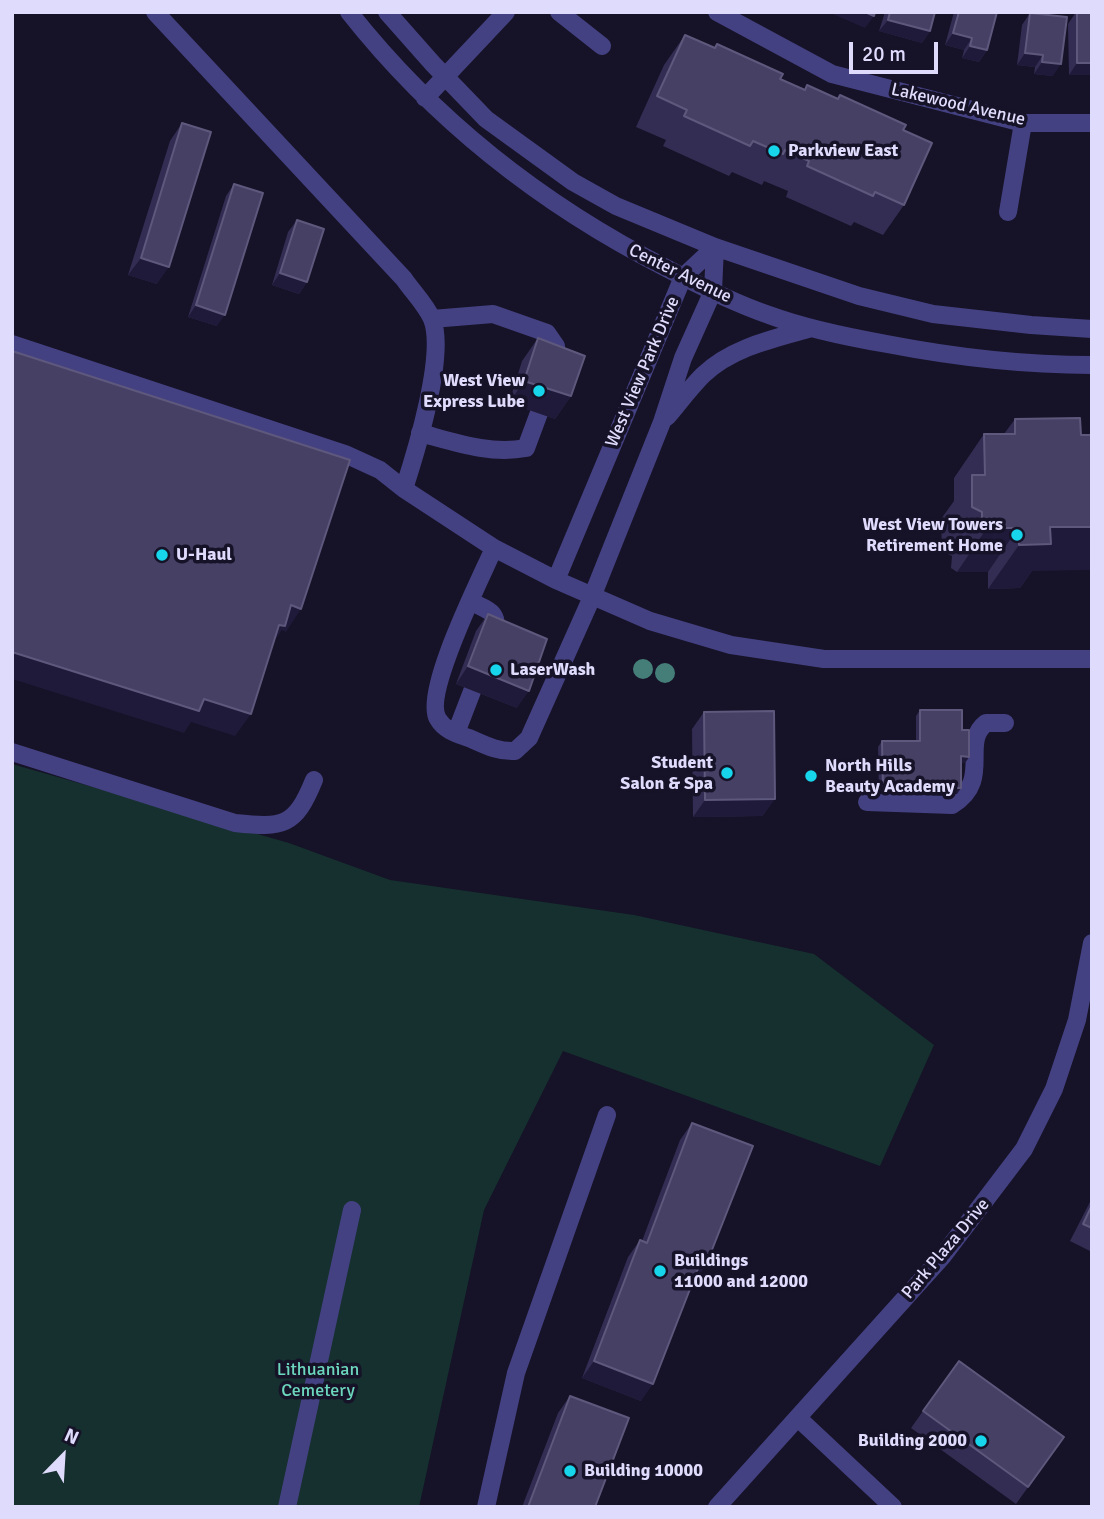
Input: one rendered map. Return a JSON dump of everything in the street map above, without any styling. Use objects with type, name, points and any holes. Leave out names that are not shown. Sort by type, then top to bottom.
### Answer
[{"type":"street","points":[[155,12],[404,279],[432,319],[435,341],[432,380],[404,489]]},
{"type":"street","name":"Center Avenue","points":[[349,12],[372,42],[425,99],[536,191],[590,228],[683,277],[767,315],[809,328],[939,354],[1092,365]]},
{"type":"street","name":"Center Avenue","points":[[387,12],[445,78],[486,119],[573,182],[616,206],[715,247],[859,296],[933,314],[1092,329]]},
{"type":"street","points":[[425,99],[506,12]]},
{"type":"street","points":[[559,12],[602,46]]},
{"type":"street","name":"Lakewood Avenue","points":[[717,12],[832,75],[1023,123],[1092,123]]},
{"type":"street","points":[[1009,212],[1023,123]]},
{"type":"street","name":"West View Park Drive","points":[[556,580],[683,277],[715,247]]},
{"type":"street","name":"West View Park Drive","points":[[456,733],[502,752],[515,751],[524,744],[592,597],[662,422],[683,358],[713,291],[715,247]]},
{"type":"street","points":[[432,319],[493,314],[547,333],[556,346],[557,356],[552,372]]},
{"type":"street","points":[[662,422],[704,374],[729,357],[759,343],[809,328]]},
{"type":"street","points":[[12,344],[345,454],[380,470],[404,489],[494,548],[556,580],[650,621],[731,645],[812,658],[1092,659]]},
{"type":"street","points":[[420,433],[473,447],[513,451],[526,448],[540,413]]},
{"type":"street","points":[[471,602],[495,615],[496,628],[456,733],[446,729],[436,718],[434,702],[445,661],[494,548]]},
{"type":"street","points":[[867,802],[952,805],[963,798],[974,781],[977,732],[986,723],[1005,723]]},
{"type":"street","points":[[12,752],[235,822],[266,826],[290,821],[304,804],[314,780]]},
{"type":"street","name":"Park Plaza Drive","points":[[717,1507],[942,1258],[1024,1149],[1054,1089],[1077,1020],[1092,943]]},
{"type":"street","points":[[486,1507],[516,1373],[607,1115]]},
{"type":"street","points":[[287,1507],[352,1210]]},
{"type":"street","points":[[798,1418],[893,1507]]},
{"type":"green space","name":"Lithuanian Cemetery","points":[[12,764],[289,843],[390,880],[634,915],[814,954],[934,1045],[880,1166],[563,1051],[484,1210],[419,1507],[12,1507]]},
{"type":"building","points":[[890,12],[935,12],[930,31],[888,20]]},
{"type":"building","points":[[959,12],[997,12],[987,50],[970,46],[972,38],[953,33]]},
{"type":"building","points":[[1077,12],[1092,12],[1092,63],[1077,63]]},
{"type":"building","points":[[1030,13],[1067,17],[1061,64],[1042,62],[1043,55],[1025,53]]},
{"type":"building","points":[[685,35],[715,48],[717,44],[783,74],[780,79],[805,90],[807,85],[838,99],[840,95],[906,125],[903,130],[932,143],[904,205],[875,192],[873,196],[807,166],[809,161],[785,150],[783,154],[753,141],[750,146],[684,116],[687,110],[657,96]]},
{"type":"building","points":[[182,123],[211,132],[169,267],[141,258]]},
{"type":"building","points":[[234,184],[263,193],[225,315],[196,305]]},
{"type":"building","points":[[297,220],[324,229],[307,282],[280,273]]},
{"type":"building","points":[[538,338],[585,356],[571,396],[524,381]]},
{"type":"building","name":"U-Haul","points":[[12,351],[350,460],[301,609],[291,605],[285,626],[279,625],[251,714],[204,699],[199,711],[12,652]]},
{"type":"building","points":[[1080,418],[1081,435],[1092,435],[1092,527],[1050,527],[1051,544],[1019,545],[1018,528],[987,528],[982,524],[982,512],[972,507],[972,475],[985,475],[984,434],[1015,434],[1015,419]]},
{"type":"building","points":[[488,614],[547,639],[529,691],[468,666]]},
{"type":"building","points":[[920,710],[962,710],[962,730],[969,730],[969,757],[961,756],[961,788],[883,788],[882,741],[920,741]]},
{"type":"building","name":"Student Salon & Spa","points":[[774,711],[775,799],[705,800],[704,712]]},
{"type":"building","name":"Buildings 11000 and 12000","points":[[692,1123],[753,1146],[706,1265],[699,1266],[653,1384],[594,1361],[640,1240],[647,1243]]},
{"type":"building","points":[[1092,1205],[1092,1228],[1083,1224]]},
{"type":"building","name":"Building 2000","points":[[959,1361],[1064,1437],[1028,1487],[923,1411]]},
{"type":"building","name":"Building 10000","points":[[570,1396],[629,1418],[595,1507],[528,1507]]},
{"type":"place","name":"Parkview East","points":[[774,151]]},
{"type":"place","name":"West View Express Lube","points":[[539,391]]},
{"type":"place","name":"West View Towers Retirement Home","points":[[1017,535]]},
{"type":"place","name":"U-Haul","points":[[162,555]]},
{"type":"place","name":"LaserWash","points":[[496,670]]},
{"type":"place","name":"Student Salon & Spa","points":[[727,773]]},
{"type":"place","name":"North Hills Beauty Academy","points":[[811,776]]},
{"type":"place","name":"Buildings 11000 and 12000","points":[[660,1271]]},
{"type":"place","name":"Building 2000","points":[[981,1441]]},
{"type":"place","name":"Building 10000","points":[[570,1471]]}]
